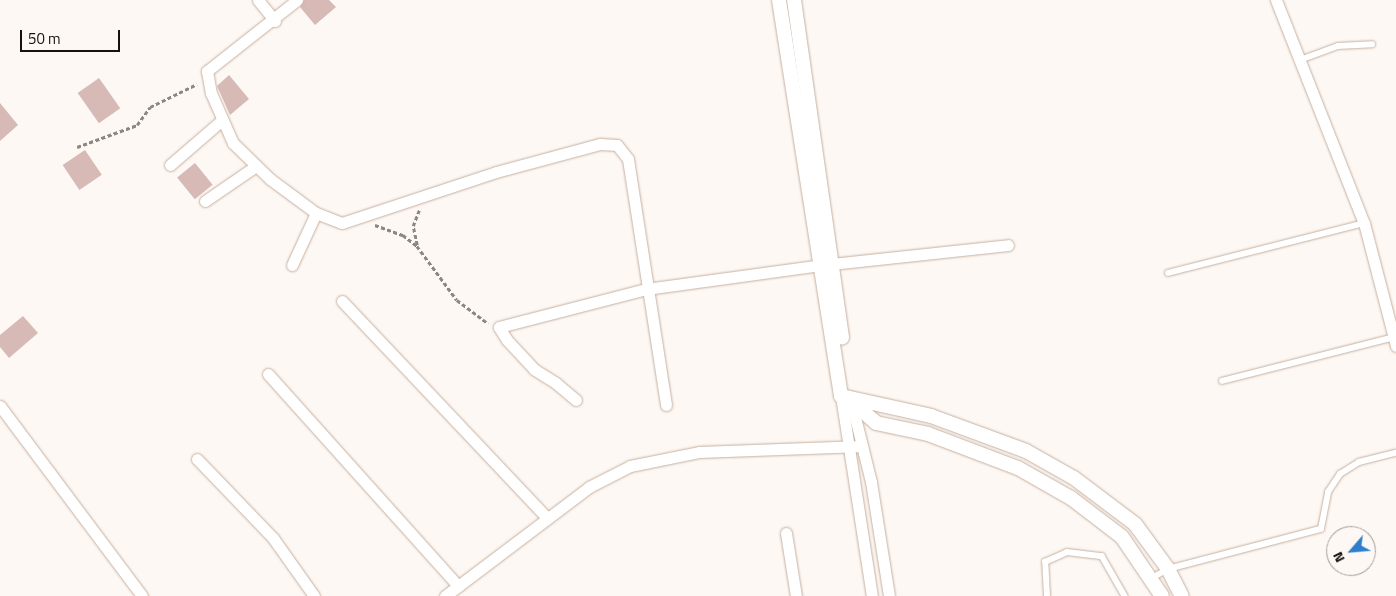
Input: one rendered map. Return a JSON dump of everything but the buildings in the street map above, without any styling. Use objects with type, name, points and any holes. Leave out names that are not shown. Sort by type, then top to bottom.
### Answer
[{"type":"street","points":[[258,0],[275,20]]},
{"type":"street","points":[[297,0],[275,20],[207,72],[222,120],[233,143],[256,166],[316,213],[342,223],[433,193],[600,144],[617,145],[628,159],[646,289],[666,405]]},
{"type":"street","points":[[779,0],[827,264]]},
{"type":"street","points":[[794,0],[846,398],[849,446],[872,596]]},
{"type":"street","points":[[1276,0],[1364,223],[1396,340]]},
{"type":"street","points":[[170,164],[222,120]]},
{"type":"street","points":[[205,201],[256,166]]},
{"type":"street","points":[[292,265],[316,213]]},
{"type":"street","points":[[576,400],[556,383],[534,369],[507,340],[499,326],[646,289],[827,264],[1008,245]]},
{"type":"street","points":[[342,300],[548,518]]},
{"type":"street","points":[[268,374],[458,586]]},
{"type":"street","points":[[846,398],[862,446],[889,596]]},
{"type":"street","points":[[846,398],[931,416],[1026,451],[1074,478],[1134,524],[1168,569],[1182,596]]},
{"type":"street","points":[[846,398],[876,423],[928,434],[1018,468],[1071,498],[1122,537],[1152,578],[1162,596]]},
{"type":"street","points":[[0,406],[142,596]]},
{"type":"street","points":[[445,596],[590,487],[630,466],[698,452],[862,446]]},
{"type":"street","points":[[197,459],[272,538],[314,596]]},
{"type":"street","points":[[786,532],[796,596]]},
{"type":"lane","points":[[1299,61],[1338,46],[1372,44]]},
{"type":"lane","points":[[1168,273],[1364,223]]},
{"type":"lane","points":[[1222,381],[1396,340]]},
{"type":"lane","points":[[1152,578],[1168,569],[1321,529],[1328,492],[1340,474],[1359,462],[1396,453]]},
{"type":"lane","points":[[1047,596],[1045,562],[1067,552],[1102,556],[1125,596]]},
{"type":"path","points":[[77,147],[137,125],[150,107],[208,79]]},
{"type":"path","points":[[433,193],[417,213],[413,237],[417,246],[457,300],[484,321],[499,326]]},
{"type":"path","points":[[358,218],[403,235],[417,246]]}]
